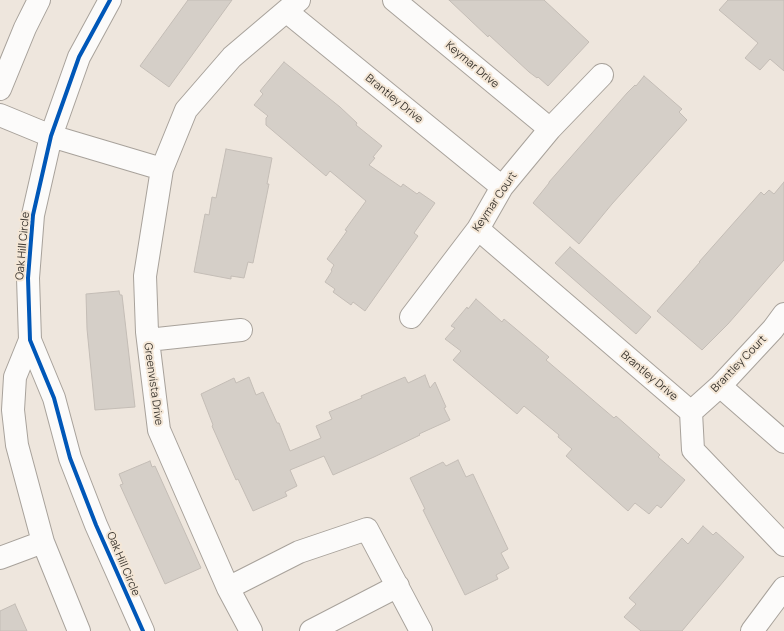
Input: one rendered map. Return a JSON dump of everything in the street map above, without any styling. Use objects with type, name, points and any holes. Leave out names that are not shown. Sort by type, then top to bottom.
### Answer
[{"type":"street","points":[[0,89],[25,28],[39,0]]},
{"type":"street","name":"Oak Hill Circle","points":[[110,0],[79,57],[51,136],[33,215],[28,278],[30,340],[54,398],[70,458],[96,525],[143,631]]},
{"type":"street","name":"Keymar Drive","points":[[394,0],[550,129]]},
{"type":"street","name":"Greenvista Drive","points":[[250,631],[228,588],[159,430],[148,340],[145,276],[162,169],[186,110],[232,57],[292,5]]},
{"type":"street","name":"Brantley Drive","points":[[292,5],[502,187]]},
{"type":"street","name":"Keymar Court","points":[[411,317],[478,229],[502,187],[550,129],[602,75]]},
{"type":"street","points":[[0,115],[51,136],[162,169]]},
{"type":"street","name":"Brantley Drive","points":[[478,229],[691,412]]},
{"type":"street","name":"Brantley Court","points":[[691,412],[720,386],[780,327]]},
{"type":"street","points":[[148,340],[241,330]]},
{"type":"street","name":"Oak Hill Circle","points":[[30,340],[15,377],[13,410],[17,445],[43,542],[79,631]]},
{"type":"street","points":[[720,386],[784,442]]},
{"type":"street","points":[[691,412],[693,450],[784,545]]},
{"type":"street","points":[[228,588],[299,552],[366,529],[421,631]]},
{"type":"street","points":[[4,557],[43,542]]},
{"type":"street","points":[[311,631],[398,586]]},
{"type":"street","points":[[752,631],[784,588]]},
{"type":"building","points":[[188,0],[232,0],[169,87],[140,66]]},
{"type":"building","points":[[449,0],[544,0],[589,42],[548,86],[538,77],[537,78],[529,72],[489,35],[488,37]]},
{"type":"building","points":[[728,0],[784,0],[784,71],[770,59],[760,70],[745,58],[758,43],[719,10]]},
{"type":"building","points":[[284,62],[340,107],[357,123],[356,125],[382,146],[373,157],[375,158],[369,165],[401,187],[403,184],[417,194],[419,192],[435,203],[414,233],[418,236],[365,311],[353,302],[351,305],[333,292],[335,289],[325,282],[334,265],[327,259],[347,231],[345,230],[366,201],[330,171],[326,176],[266,125],[266,118],[268,116],[254,105],[263,94],[260,91]]},
{"type":"building","points":[[644,76],[682,109],[679,112],[687,120],[612,204],[579,244],[533,203],[549,182],[627,93],[635,85],[636,86]]},
{"type":"building","points":[[226,149],[272,158],[267,184],[269,184],[253,263],[248,262],[244,278],[231,276],[231,279],[194,272],[205,214],[209,215],[212,197],[216,198]]},
{"type":"building","points":[[784,182],[784,260],[728,324],[702,350],[657,311],[761,192],[764,195],[769,190],[774,194]]},
{"type":"building","points":[[570,247],[651,317],[636,334],[555,263]]},
{"type":"building","points":[[119,291],[120,295],[122,295],[135,407],[95,410],[87,329],[86,294]]},
{"type":"building","points":[[476,299],[502,322],[504,319],[549,357],[546,360],[614,418],[616,416],[660,455],[658,457],[685,480],[661,508],[657,505],[649,514],[635,503],[628,511],[566,456],[572,449],[558,437],[559,435],[524,406],[517,414],[453,360],[461,351],[445,339],[455,328],[451,326]]},
{"type":"building","points":[[425,375],[430,388],[435,382],[450,420],[333,475],[324,456],[290,470],[297,486],[285,492],[287,496],[253,511],[238,479],[236,480],[212,426],[213,425],[201,394],[234,378],[236,383],[249,377],[256,395],[263,392],[277,423],[279,423],[290,451],[321,438],[316,426],[332,419],[329,412],[405,377],[408,383]]},
{"type":"building","points":[[458,460],[466,477],[473,474],[508,549],[501,553],[509,568],[496,575],[498,579],[465,595],[423,510],[425,509],[410,478],[443,462],[446,466]]},
{"type":"building","points":[[150,461],[152,467],[155,466],[201,568],[165,584],[120,485],[123,484],[119,474]]},
{"type":"building","points":[[703,526],[713,535],[716,532],[744,557],[682,631],[641,631],[624,617],[636,604],[629,598],[682,538],[688,544]]},
{"type":"building","points":[[15,604],[27,631],[0,631],[0,611]]},
{"type":"cycle path","points":[[110,0],[79,57],[51,136],[33,215],[28,278],[30,340],[54,398],[70,458],[96,525],[143,631]]}]
